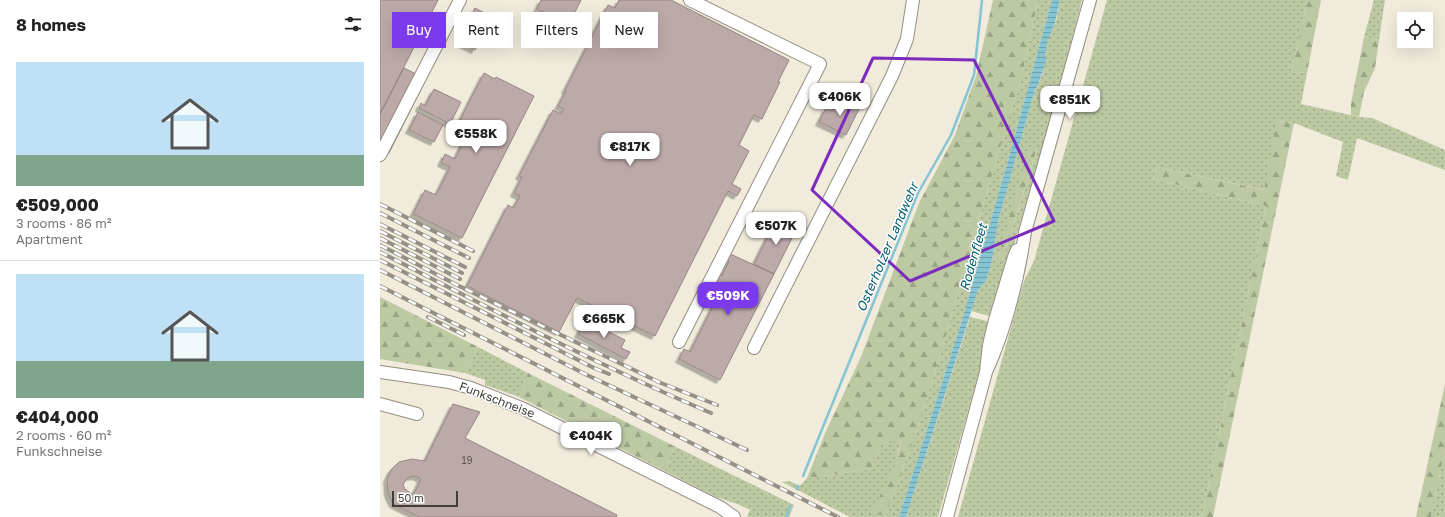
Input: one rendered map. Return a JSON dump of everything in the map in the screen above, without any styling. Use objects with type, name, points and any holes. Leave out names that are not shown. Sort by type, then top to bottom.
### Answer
[{"type":"street","points":[[380,155],[460,0]]},
{"type":"street","points":[[679,342],[820,64],[690,0]]},
{"type":"street","points":[[754,348],[892,76],[907,39],[914,0]]},
{"type":"street","points":[[946,517],[986,372],[989,345],[995,320],[1014,257],[1025,232],[1090,0]]},
{"type":"street","name":"Funkschneise","points":[[380,372],[449,382],[524,408],[720,507],[734,517]]},
{"type":"street","points":[[380,404],[417,414]]},
{"type":"highlighted area","points":[[873,58],[974,60],[1054,221],[910,281],[812,190]]},
{"type":"green space","points":[[993,0],[1038,0],[1022,75],[974,235],[951,318],[919,425],[885,517],[872,511],[893,468],[901,441],[882,444],[871,469],[807,478],[826,431],[861,357],[919,203],[955,135],[976,76]]},
{"type":"green space","points":[[1038,0],[1052,0],[963,317],[899,517],[885,517],[919,425],[951,318],[974,235],[1022,75]]},
{"type":"green space","points":[[1060,0],[1082,0],[1062,78],[993,317],[971,311],[978,290],[986,281],[992,261],[998,222],[1035,89],[1041,78],[1047,42],[1056,21]],"holes":[[[1029,147],[1037,150],[1001,264]]]},
{"type":"green space","points":[[1107,0],[1308,0],[1291,72],[1307,73],[1301,104],[1359,117],[1372,118],[1445,150],[1445,170],[1357,138],[1348,180],[1336,176],[1343,142],[1294,123],[1278,121],[1265,190],[1157,167],[1153,179],[1266,206],[1202,517],[958,517],[1024,281],[1034,261]]},
{"type":"green space","points":[[1308,0],[1321,0],[1307,73],[1291,72]]},
{"type":"green space","points":[[1374,0],[1385,0],[1379,40],[1364,37]]},
{"type":"green space","points":[[1364,37],[1379,40],[1375,68],[1364,92],[1359,117],[1351,115],[1351,103]]},
{"type":"green space","points":[[1277,121],[1294,123],[1213,517],[1202,517],[1266,206],[1153,179],[1157,167],[1264,190]]},
{"type":"green space","points":[[1029,147],[1037,149],[1001,264],[997,261]]},
{"type":"green space","points":[[380,297],[478,347],[465,373],[380,359]]},
{"type":"green space","points":[[970,317],[991,322],[980,369],[938,517],[906,517]]},
{"type":"green space","points":[[478,347],[528,373],[519,397],[485,385],[485,380],[465,373]]},
{"type":"green space","points":[[528,373],[674,446],[665,471],[519,397]]},
{"type":"green space","points":[[1445,384],[1445,450],[1431,517],[1416,517]]},
{"type":"green space","points":[[901,440],[895,464],[886,485],[885,517],[850,517],[782,482],[789,481],[800,486],[807,478],[871,469],[882,444]]},
{"type":"green space","points":[[674,446],[794,505],[789,517],[748,517],[747,516],[750,510],[716,497],[665,471]]},
{"type":"green space","points":[[1445,450],[1445,517],[1431,517]]},
{"type":"water","points":[[1052,0],[1060,0],[1055,23],[1048,40],[1045,54],[1046,61],[1038,85],[1035,89],[998,222],[992,261],[986,281],[978,290],[906,517],[899,517],[963,317]]},
{"type":"building","points":[[380,0],[438,0],[432,12],[392,12],[392,48],[414,48],[380,114]]},
{"type":"building","points":[[541,0],[581,0],[575,12],[543,12],[537,9]]},
{"type":"building","points":[[619,0],[671,0],[789,60],[762,119],[754,115],[739,145],[749,151],[732,184],[741,189],[737,196],[728,191],[655,336],[577,298],[559,332],[467,286],[508,205],[513,208],[520,196],[514,193],[522,177],[519,176],[553,110],[561,114],[564,109],[558,106],[586,48],[592,48],[592,37],[600,21],[600,48],[658,48],[658,12],[604,12],[608,5],[615,8]]},
{"type":"building","points":[[475,8],[483,12],[473,12]]},
{"type":"building","points":[[404,68],[426,79],[389,153],[380,148],[380,114]]},
{"type":"building","points":[[484,73],[495,79],[496,77],[534,96],[462,238],[413,214],[425,190],[436,195],[450,167],[441,163],[445,154],[455,159],[465,138],[454,132]]},
{"type":"building","points":[[434,89],[461,102],[450,124],[419,108],[421,103],[425,106]]},
{"type":"building","points":[[838,99],[859,109],[846,135],[819,122],[826,108],[832,111]]},
{"type":"building","points":[[418,112],[443,125],[434,142],[409,130]]},
{"type":"building","points":[[777,218],[797,228],[774,274],[754,264]]},
{"type":"building","points":[[728,253],[774,274],[720,380],[679,359],[684,349],[690,352],[716,300],[709,296],[720,275],[722,276],[729,261],[725,259]]},
{"type":"building","points":[[585,320],[625,340],[621,348],[630,352],[626,359],[578,334]]},
{"type":"building","points":[[453,404],[480,412],[465,438],[617,515],[616,517],[419,517],[393,504],[388,493],[387,479],[391,470],[399,462],[412,459],[425,461]],"holes":[[[416,476],[421,479],[413,495],[405,489],[403,485],[409,477]]]},
{"type":"waterway","name":"Osterholzer Landwehr","points":[[803,476],[918,193],[951,135],[974,75],[982,0]]},
{"type":"waterway","points":[[786,517],[790,506]]},
{"type":"railway","points":[[380,204],[473,251]]},
{"type":"railway","points":[[380,213],[469,258]]},
{"type":"railway","points":[[380,224],[465,267]]},
{"type":"railway","points":[[380,231],[462,273]]},
{"type":"railway","points":[[380,238],[460,279]]},
{"type":"railway","points":[[380,245],[457,285],[661,383],[717,405]]},
{"type":"railway","points":[[380,252],[585,356],[711,413]]},
{"type":"railway","points":[[380,260],[594,368],[609,374]]},
{"type":"railway","points":[[380,270],[587,375],[747,450]]},
{"type":"railway","points":[[380,286],[838,517]]},
{"type":"railway","points":[[428,317],[464,335]]},
{"type":"water label","name":"Rodenfleet","points":[[973,257]]}]
